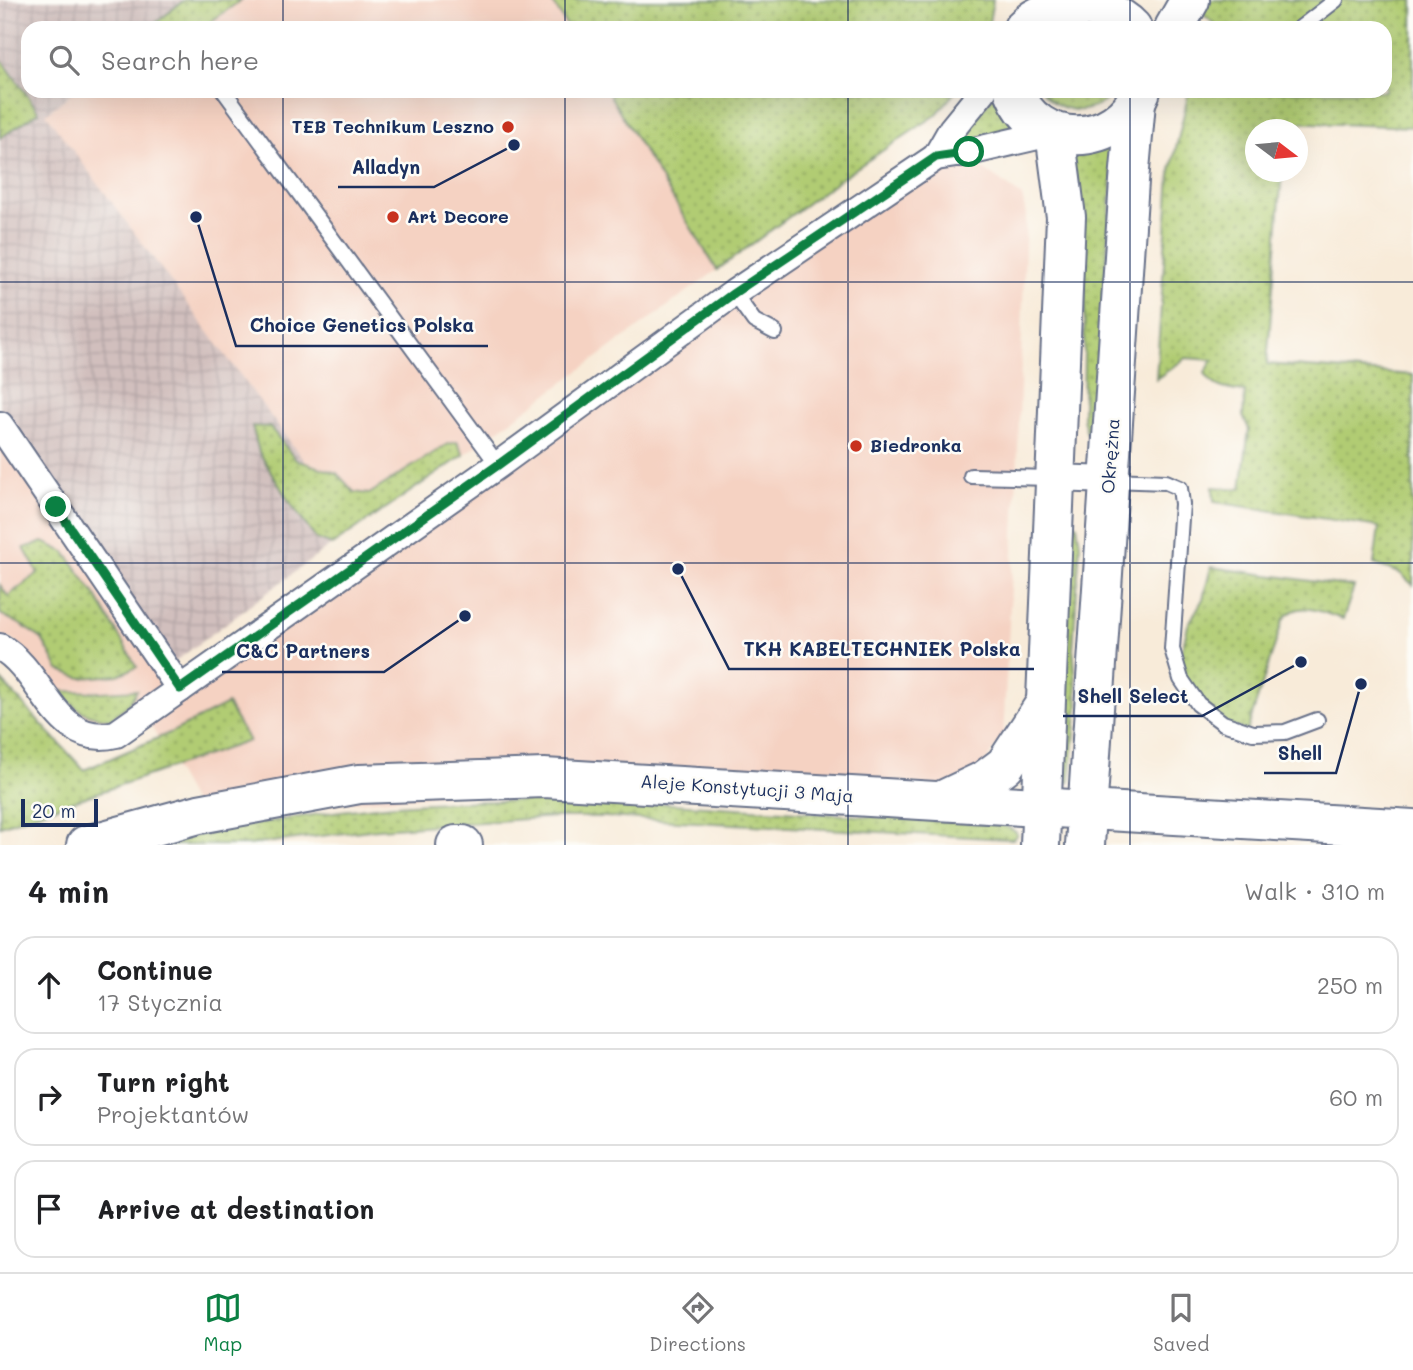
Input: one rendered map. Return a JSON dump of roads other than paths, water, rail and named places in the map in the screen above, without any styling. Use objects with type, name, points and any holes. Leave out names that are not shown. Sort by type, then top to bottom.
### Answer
[{"type":"street","points":[[1020,0],[1020,21]]},
{"type":"street","points":[[1178,21],[1190,0]]},
{"type":"street","points":[[1028,21],[1046,7],[1066,1],[1097,1],[1116,11],[1125,21]]},
{"type":"street","points":[[936,157],[952,129],[977,98]]},
{"type":"street","points":[[1017,98],[1034,121],[1055,132],[1073,136],[1092,135],[1117,122],[1136,98]]},
{"type":"street","name":"Okrężna","points":[[1086,827],[1127,209],[1138,98]]},
{"type":"street","points":[[0,646],[15,658],[73,729],[87,736],[116,734],[498,465],[734,293],[936,157],[1055,132]]},
{"type":"street","points":[[1040,845],[1066,217],[1055,132]]},
{"type":"street","points":[[0,425],[180,689]]},
{"type":"street","points":[[1055,478],[1110,480]]},
{"type":"street","points":[[943,800],[985,780],[1005,765],[1046,702]]},
{"type":"street","name":"Aleje Konstytucji 3 Maja","points":[[86,845],[199,814],[359,784],[544,778],[1042,807],[1086,827],[1413,829]]},
{"type":"street","points":[[456,845],[463,845]]},
{"type":"lane","points":[[1309,21],[1336,0]]},
{"type":"lane","points":[[229,98],[498,465]]},
{"type":"lane","points":[[734,293],[754,321],[775,332]]},
{"type":"lane","points":[[971,476],[1055,478]]},
{"type":"lane","points":[[1110,480],[1166,482],[1180,488],[1182,504],[1172,649],[1181,679],[1198,705],[1223,723],[1253,733],[1285,732],[1317,720]]},
{"type":"place","name":"TEB Technikum Leszno","points":[[508,127]]},
{"type":"place","name":"Alladyn","points":[[514,145]]},
{"type":"place","name":"Choice Genetics Polska","points":[[196,217]]},
{"type":"place","name":"Art Decore","points":[[393,217]]},
{"type":"place","name":"Biedronka","points":[[856,446]]},
{"type":"place","name":"TKH KABELTECHNIEK Polska","points":[[678,569]]},
{"type":"place","name":"C&C Partners","points":[[465,616]]},
{"type":"place","name":"Shell Select","points":[[1301,662]]},
{"type":"place","name":"Shell","points":[[1361,684]]}]
